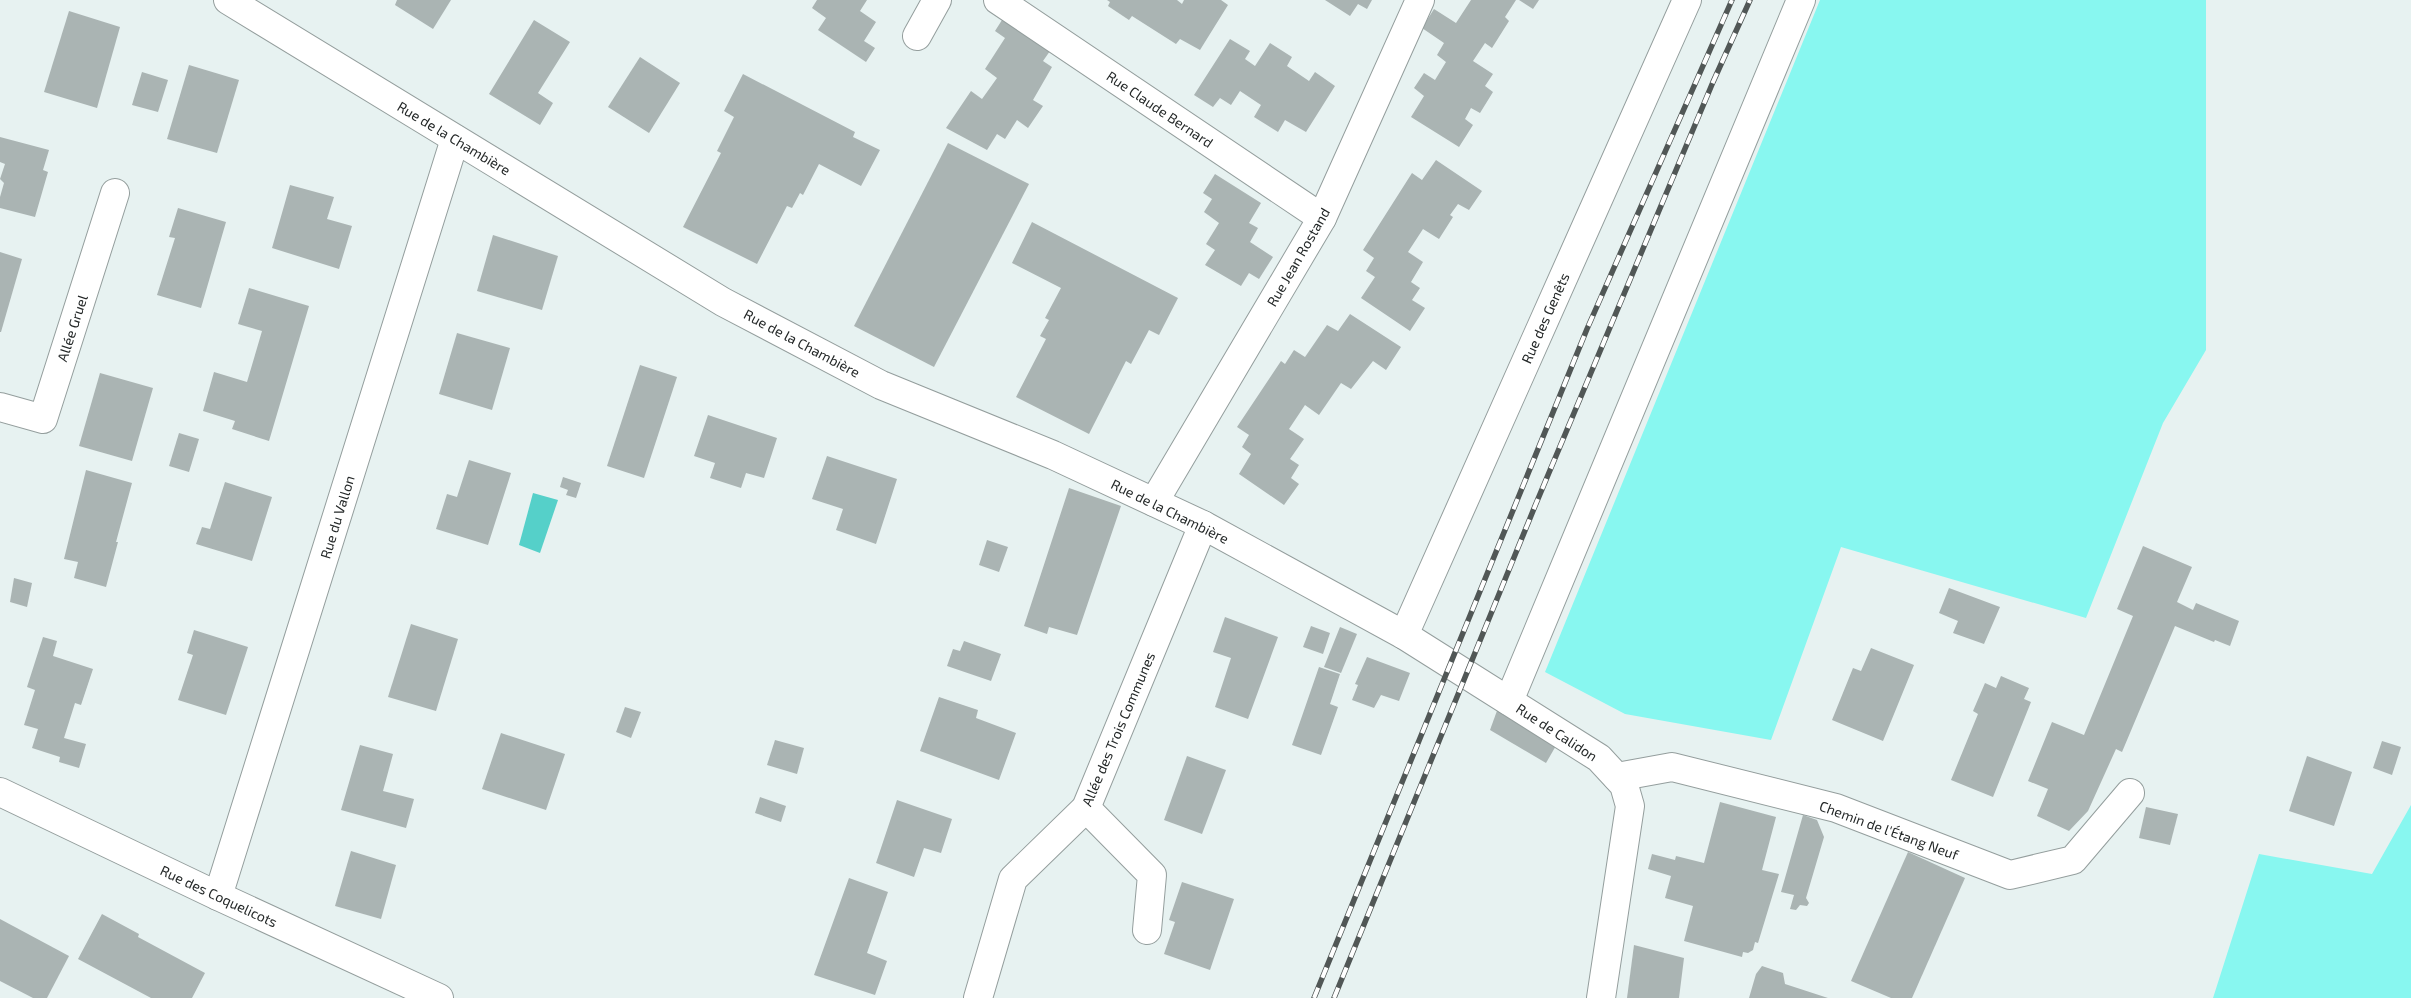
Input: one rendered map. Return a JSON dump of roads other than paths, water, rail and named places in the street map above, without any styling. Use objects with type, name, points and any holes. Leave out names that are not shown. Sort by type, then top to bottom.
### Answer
[{"type":"street","name":"Rue de la Chambière","points":[[228,0],[724,302],[873,380],[1054,455],[1203,525],[1404,635]]},
{"type":"street","points":[[917,36],[937,0]]},
{"type":"street","name":"Rue Claude Bernard","points":[[998,0],[1322,218]]},
{"type":"street","name":"Rue Jean Rostand","points":[[1154,502],[1322,218],[1420,0]]},
{"type":"street","name":"Rue des Genêts","points":[[1404,635],[1687,0]]},
{"type":"street","points":[[1509,701],[1801,0]]},
{"type":"street","name":"Rue du Vallon","points":[[218,896],[455,138]]},
{"type":"street","name":"Allée Gruel","points":[[0,407],[43,420],[115,193]]},
{"type":"street","name":"Allée des Trois Communes","points":[[978,998],[1013,879],[1086,808],[1203,525]]},
{"type":"street","name":"Rue de Calidon","points":[[1404,635],[1599,758],[1624,785],[1630,806],[1602,998]]},
{"type":"street","name":"Chemin de l'Étang Neuf","points":[[1617,777],[1672,767],[1836,808],[2010,875],[2073,860],[2130,793]]},
{"type":"street","name":"Rue des Coquelicots","points":[[0,792],[218,896],[439,998]]},
{"type":"street","points":[[1086,808],[1152,875],[1147,930]]},
{"type":"railway","points":[[1314,998],[1587,329],[1732,0]]},
{"type":"railway","points":[[1334,998],[1535,506],[1713,82],[1750,0]]}]
